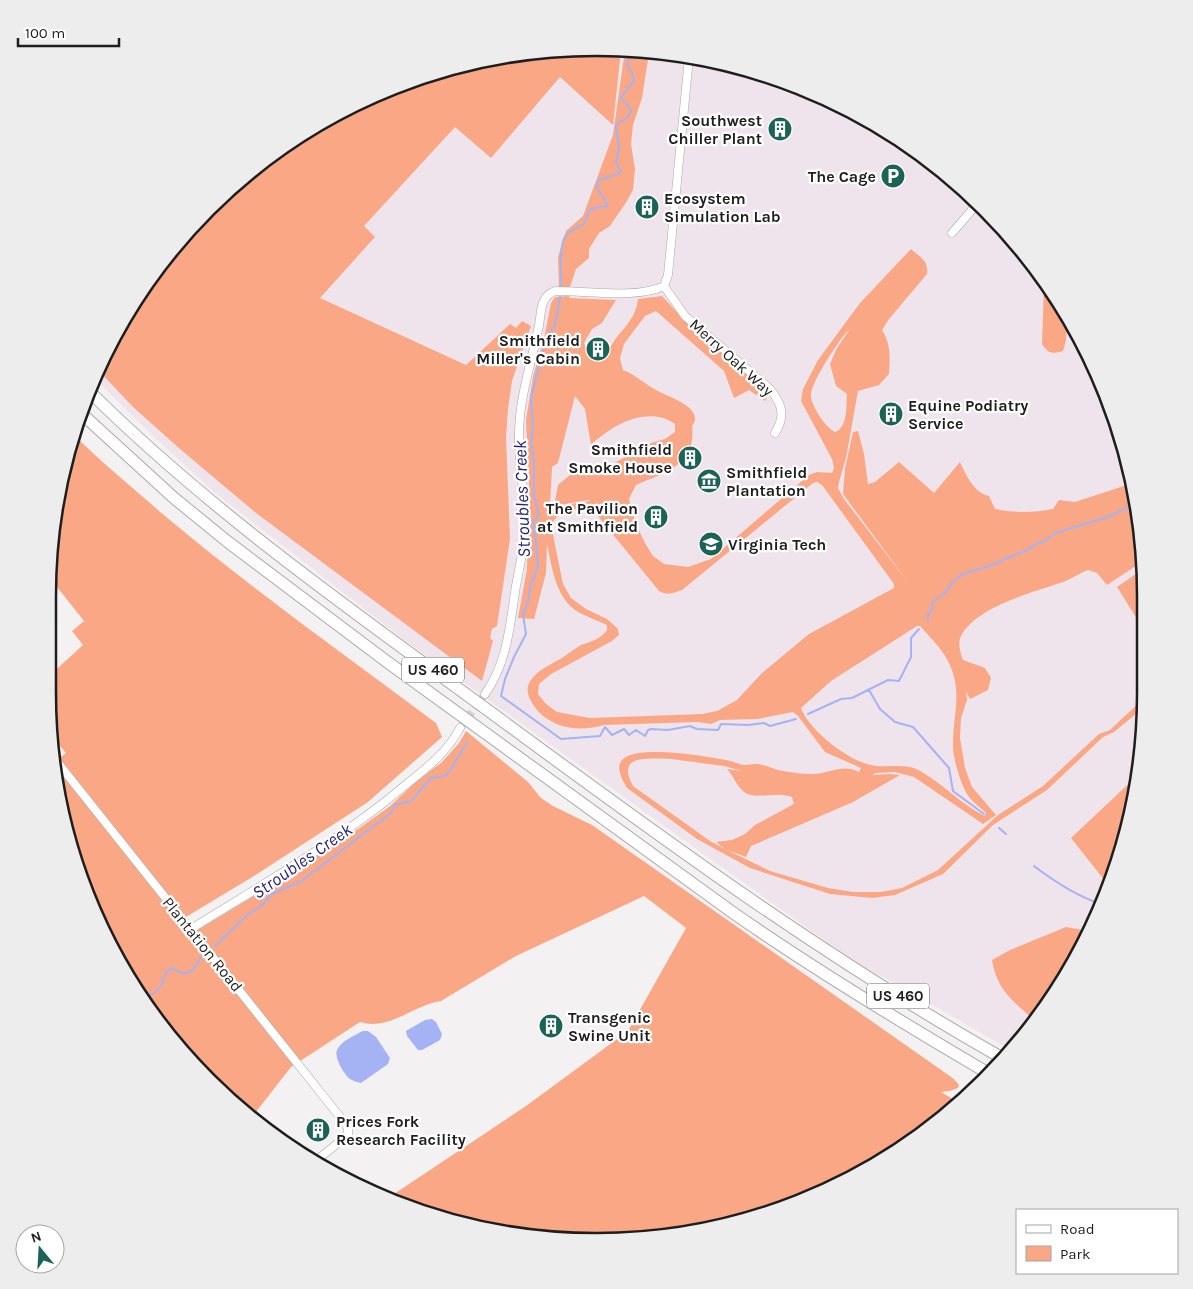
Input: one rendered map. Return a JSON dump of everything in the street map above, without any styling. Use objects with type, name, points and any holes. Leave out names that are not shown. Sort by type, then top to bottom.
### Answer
[{"type":"highway","name":"US 460","points":[[95,396],[170,467],[243,528],[636,819],[794,929],[877,984],[951,1030],[997,1055]]},
{"type":"highway","name":"US 460","points":[[87,418],[174,498],[228,542],[418,685],[780,946],[892,1017],[983,1070]]},
{"type":"street","points":[[485,694],[500,667],[507,644],[524,538],[519,442],[520,415],[540,324],[542,304],[548,295],[556,292],[640,292],[664,286],[668,275],[688,65]]},
{"type":"street","points":[[952,233],[973,209]]},
{"type":"street","name":"Merry Oak Way","points":[[664,286],[685,316],[770,389],[778,399],[782,411],[782,419],[774,433]]},
{"type":"street","points":[[191,929],[279,874],[383,804],[444,751],[460,728]]},
{"type":"street","name":"Plantation Road","points":[[62,768],[344,1120],[349,1132],[345,1139],[321,1157]]},
{"type":"shaded area","name":"Virginia Tech","points":[[561,57],[632,57],[702,67],[770,85],[803,97],[835,112],[897,147],[953,190],[979,214],[1003,240],[1046,296],[1064,326],[1096,390],[1108,423],[1126,491],[1136,561],[1137,596],[1136,728],[1132,763],[1118,832],[1096,899],[1064,963],[1046,993],[1005,1047],[907,990],[856,963],[403,639],[214,492],[100,384],[129,326],[147,296],[190,240],[240,190],[296,147],[326,129],[390,97],[457,75],[526,61]]},
{"type":"green space","points":[[561,57],[620,57],[613,125],[560,77],[491,158],[455,127],[364,226],[375,237],[320,298],[466,365],[510,324],[516,328],[522,321],[531,326],[512,381],[508,409],[506,437],[510,539],[497,626],[492,629],[490,638],[493,641],[482,681],[256,513],[133,407],[104,376],[129,326],[147,296],[190,240],[214,214],[240,190],[296,147],[326,129],[390,97],[457,75],[491,67]]},
{"type":"green space","points":[[624,57],[648,59],[642,98],[633,125],[631,144],[635,169],[633,190],[610,226],[599,233],[589,249],[589,258],[576,269],[570,287],[559,288],[558,257],[566,231],[583,216],[613,135]]},
{"type":"green space","points":[[911,249],[925,262],[927,274],[882,330],[890,357],[889,374],[879,385],[858,391],[846,458],[838,488],[844,499],[907,581],[843,494],[845,469],[853,432],[858,431],[864,454],[868,484],[875,482],[899,462],[934,493],[960,462],[971,483],[979,491],[989,496],[995,509],[1024,512],[1053,509],[1059,500],[1075,502],[1125,486],[1136,561],[1136,566],[1107,585],[1097,573],[1088,570],[1064,582],[1006,602],[980,616],[970,624],[960,637],[959,644],[963,660],[985,668],[991,678],[988,690],[970,699],[966,692],[967,700],[961,718],[960,738],[965,768],[972,787],[996,815],[983,824],[914,777],[895,772],[875,773],[873,775],[900,775],[853,802],[751,846],[746,857],[727,850],[770,871],[828,888],[853,892],[881,892],[902,888],[938,870],[998,815],[1043,786],[1099,734],[1110,730],[1137,705],[1136,714],[1114,732],[1103,737],[1047,790],[993,825],[943,874],[895,895],[872,898],[830,894],[750,868],[697,839],[627,788],[620,774],[620,763],[629,755],[655,752],[703,756],[744,765],[759,764],[778,770],[799,773],[818,774],[842,769],[859,772],[861,768],[825,752],[793,712],[757,719],[720,720],[711,724],[698,722],[604,725],[581,728],[559,725],[550,721],[536,709],[528,693],[528,686],[531,680],[542,670],[581,645],[602,636],[607,630],[607,625],[582,614],[568,604],[555,580],[547,544],[546,573],[534,619],[518,618],[527,569],[529,485],[526,420],[533,377],[551,303],[555,297],[569,296],[570,298],[616,300],[602,323],[592,329],[584,343],[588,355],[600,362],[630,320],[638,299],[662,296],[687,323],[745,371],[769,394],[765,401],[749,390],[734,398],[724,371],[656,311],[645,316],[624,344],[620,358],[623,370],[654,389],[684,404],[694,414],[692,439],[684,459],[667,471],[636,485],[629,499],[635,522],[645,543],[653,556],[664,564],[688,567],[711,559],[809,475],[817,472],[832,473],[834,468],[832,459],[801,401],[803,389],[818,360],[860,303]],"holes":[[[850,329],[837,348],[830,364],[836,386],[847,394],[844,421],[839,430],[835,432],[819,416],[811,399],[811,394],[821,370],[834,349]],[[575,396],[585,409],[591,445],[619,425],[642,417],[653,416],[664,419],[675,424],[675,432],[665,439],[651,443],[607,467],[571,474],[558,485],[554,506],[590,501],[550,507],[552,467],[558,463]],[[817,482],[822,485],[894,584],[894,588],[809,634],[762,673],[737,700],[717,711],[702,714],[590,718],[557,712],[546,704],[538,694],[539,684],[551,674],[612,641],[619,635],[618,629],[607,619],[586,609],[571,598],[563,584],[551,525],[554,520],[571,510],[587,508],[597,515],[659,591],[670,594],[682,590],[813,483]],[[917,626],[920,626],[942,651],[953,672],[956,689],[953,742],[955,761],[964,789],[973,802],[986,813],[985,816],[917,769],[906,766],[867,764],[856,760],[822,736],[813,727],[801,708],[831,681]],[[645,759],[671,759],[724,766],[742,771],[727,769],[741,789],[747,794],[759,796],[786,795],[792,797],[794,804],[755,825],[745,834],[732,840],[716,842],[725,849],[710,841],[633,786],[628,768],[632,763]]]},
{"type":"green space","points":[[1044,293],[1067,333],[1063,351],[1054,353],[1042,344]]},
{"type":"green space","points":[[80,440],[159,511],[227,566],[436,723],[442,737],[368,802],[254,876],[176,923],[186,937],[288,875],[390,806],[418,780],[442,762],[459,743],[466,731],[528,782],[541,798],[592,825],[954,1079],[959,1085],[958,1088],[941,1092],[953,1099],[897,1142],[867,1160],[803,1192],[736,1214],[667,1228],[632,1232],[596,1233],[526,1228],[457,1214],[395,1194],[526,1106],[628,1031],[686,928],[644,896],[516,956],[441,1001],[431,1003],[381,1023],[360,1022],[291,1067],[256,1112],[214,1075],[190,1049],[147,993],[112,931],[97,899],[85,866],[67,798],[61,763],[60,757],[66,753],[59,745],[56,692],[56,670],[83,645],[72,631],[84,621],[56,586],[61,526],[67,491]]},
{"type":"green space","points":[[1136,574],[1137,619],[1117,587]]},
{"type":"green space","points":[[1128,784],[1118,832],[1103,879],[1071,838]]},
{"type":"green space","points":[[1066,927],[1082,930],[1046,993],[1029,1016],[1007,994],[994,970],[992,960],[1010,950]]},
{"type":"water","points":[[432,1019],[436,1022],[442,1034],[440,1040],[422,1050],[418,1050],[407,1036],[406,1031],[425,1020]]},
{"type":"water","points":[[363,1031],[368,1031],[376,1037],[390,1058],[388,1064],[361,1083],[348,1077],[340,1066],[336,1053],[339,1047],[348,1039]]},
{"type":"waterway","name":"Stroubles Creek","points":[[561,287],[561,249],[565,236],[584,224],[590,209],[607,206],[597,188],[598,180],[621,172],[616,163],[619,147],[616,127],[618,123],[627,118],[631,111],[621,97],[634,81],[628,66],[629,57]]},
{"type":"waterway","name":"Stroubles Creek","points":[[560,297],[555,325],[546,339],[531,398],[534,495],[539,515],[534,521],[533,527],[538,567],[531,584],[528,602],[523,615],[526,634],[505,679],[501,696],[561,739],[600,736],[605,727],[612,735],[624,729],[629,735],[636,730],[645,736],[648,730],[651,729],[668,730],[690,726],[697,729],[718,730],[721,724],[748,725],[764,723],[770,726],[796,719]]},
{"type":"waterway","points":[[928,621],[928,614],[932,610],[934,600],[943,595],[952,582],[963,574],[992,565],[1031,548],[1055,533],[1108,517],[1129,507]]},
{"type":"waterway","points":[[808,714],[841,699],[852,698],[888,680],[899,681],[911,657],[911,638],[919,629]]},
{"type":"waterway","points":[[869,690],[880,709],[895,722],[913,727],[949,768],[953,791],[984,814]]},
{"type":"waterway","name":"Stroubles Creek","points":[[215,946],[272,894],[300,882],[391,813],[395,805],[411,801],[431,778],[445,776],[467,742]]},
{"type":"waterway","points":[[999,828],[1006,834]]},
{"type":"waterway","points":[[1034,866],[1066,888],[1095,902]]},
{"type":"waterway","name":"Stroubles Creek","points":[[149,996],[160,988],[169,970],[172,968],[183,973],[190,972],[201,957]]},
{"type":"tunnel","points":[[460,728],[485,694]]},
{"type":"place","name":"Southwest Chiller Plant","points":[[780,129]]},
{"type":"place","name":"The Cage","points":[[893,176]]},
{"type":"place","name":"Ecosystem Simulation Lab","points":[[647,207]]},
{"type":"place","name":"Smithfield Miller's Cabin","points":[[598,349]]},
{"type":"place","name":"Equine Podiatry Service","points":[[891,414]]},
{"type":"place","name":"Smithfield Smoke House","points":[[690,458]]},
{"type":"place","name":"Smithfield Plantation","points":[[709,481]]},
{"type":"place","name":"The Pavilion at Smithfield","points":[[656,517]]},
{"type":"place","name":"Virginia Tech","points":[[711,544]]},
{"type":"place","name":"Transgenic Swine Unit","points":[[551,1026]]},
{"type":"place","name":"Prices Fork Research Facility","points":[[318,1130]]}]
